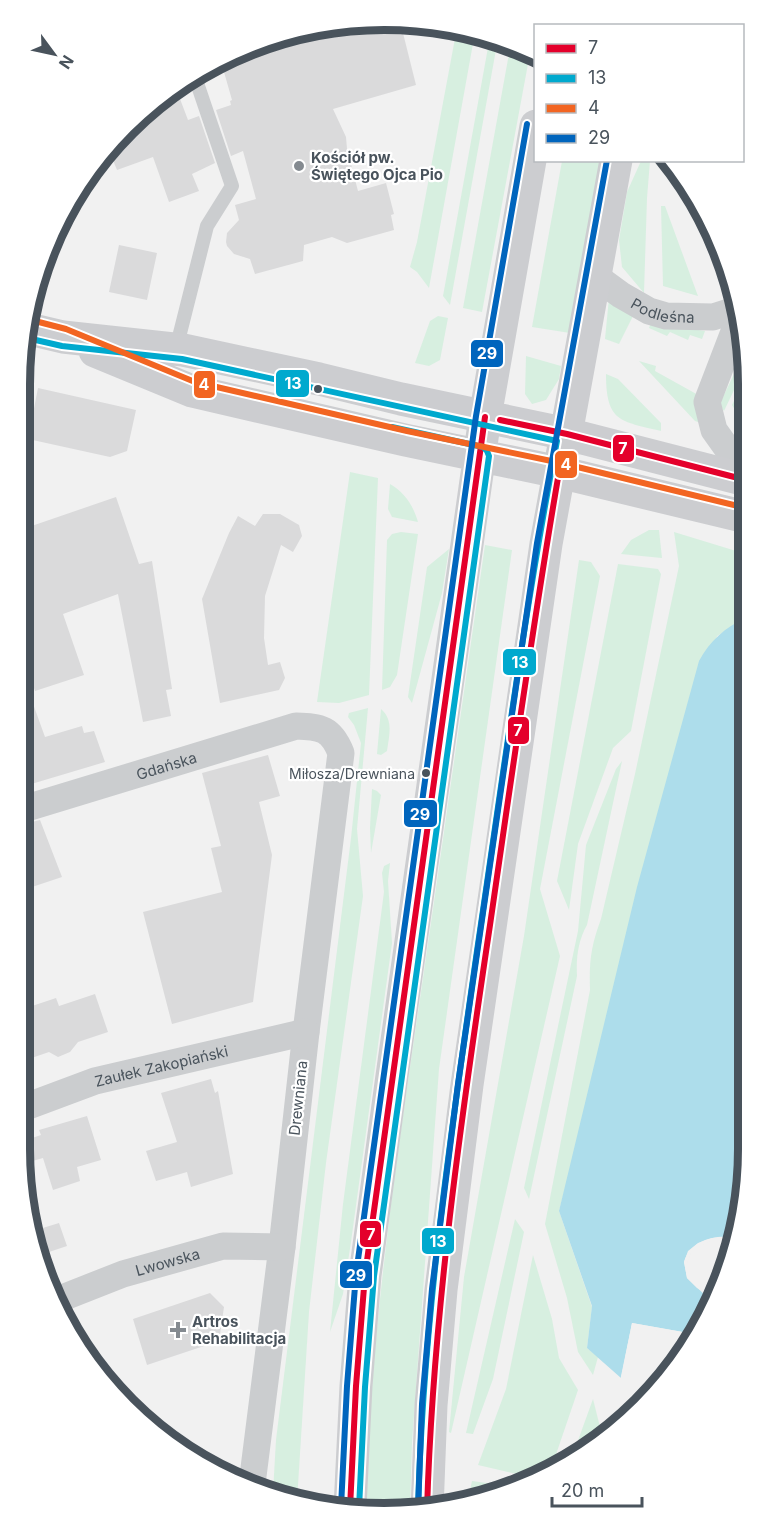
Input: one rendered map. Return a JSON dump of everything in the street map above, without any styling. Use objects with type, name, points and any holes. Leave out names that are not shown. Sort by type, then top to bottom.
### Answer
[{"type":"main road","points":[[350,1501],[365,1275],[485,417],[534,137]]},
{"type":"main road","points":[[427,1500],[431,1405],[439,1313],[467,1085],[545,552],[616,162]]},
{"type":"main road","points":[[34,330],[63,337],[176,349],[567,434],[738,478]]},
{"type":"main road","points":[[63,337],[192,391],[559,472],[738,515]]},
{"type":"street","name":"Podleśna","points":[[595,276],[621,295],[649,311],[666,316],[713,317],[730,311]]},
{"type":"street","points":[[734,332],[707,402],[714,430],[738,464]]},
{"type":"street","name":"Gdańska","points":[[30,807],[296,726],[313,727]]},
{"type":"street","name":"Drewniana","points":[[253,1477],[341,753],[336,740],[327,730],[313,727]]},
{"type":"street","name":"Zaułek Zakopiański","points":[[30,1105],[95,1081],[306,1032]]},
{"type":"street","name":"Lwowska","points":[[63,1298],[123,1274],[223,1246],[282,1247]]},
{"type":"lane","points":[[176,349],[207,226],[232,186],[197,83]]},
{"type":"green space","points":[[455,37],[473,41],[429,288],[417,272],[410,267],[417,242]]},
{"type":"green space","points":[[488,46],[496,48],[450,305],[443,296]]},
{"type":"green space","points":[[509,53],[528,61],[482,312],[463,308]]},
{"type":"green space","points":[[562,162],[600,162],[570,333],[532,327]]},
{"type":"green space","points":[[641,162],[650,162],[644,293],[622,267],[619,240],[627,192]]},
{"type":"green space","points":[[661,206],[665,206],[698,296],[663,286]]},
{"type":"green space","points":[[609,298],[633,316],[619,344],[605,339]]},
{"type":"green space","points":[[438,316],[448,318],[440,360],[429,366],[415,363],[430,321]]},
{"type":"green space","points":[[651,323],[705,331],[702,339],[690,335],[688,340],[670,332],[667,336],[649,328]]},
{"type":"green space","points":[[526,356],[561,366],[559,379],[546,400],[532,404],[525,394]]},
{"type":"green space","points":[[639,361],[656,366],[655,371],[700,396],[704,424],[695,421]]},
{"type":"green space","points":[[737,367],[738,382],[724,411],[720,405]]},
{"type":"green space","points":[[606,374],[618,379],[661,423],[661,431],[635,425],[618,417],[609,402]]},
{"type":"green space","points":[[738,393],[738,415],[732,405]]},
{"type":"green space","points":[[350,472],[378,478],[369,695],[339,703],[317,702]]},
{"type":"green space","points":[[390,484],[408,500],[418,522],[392,517],[388,509]]},
{"type":"green space","points":[[649,530],[659,530],[662,558],[621,554],[631,540]]},
{"type":"green space","points":[[401,532],[418,534],[397,675],[390,687],[382,690],[387,540],[392,534]]},
{"type":"green space","points":[[674,532],[738,552],[738,623],[717,636],[559,1211],[592,1307],[587,1348],[598,1357],[593,1375],[578,1352],[567,1298],[545,1224],[590,990],[590,962],[593,946],[635,774],[679,566]]},
{"type":"green space","points":[[485,545],[512,550],[439,1069],[412,1443],[410,1502],[366,1502],[368,1444],[378,1316],[402,1126]]},
{"type":"green space","points":[[449,549],[442,593],[412,703],[408,697],[427,567]]},
{"type":"green space","points":[[579,560],[591,562],[600,576],[540,889],[560,956],[451,1433],[449,1432],[464,1277],[524,936]]},
{"type":"green space","points":[[618,564],[658,569],[661,574],[631,731],[613,748],[578,844],[569,910],[557,881]]},
{"type":"green space","points":[[368,708],[357,829],[363,896],[326,1163],[309,1312],[298,1492],[273,1485],[276,1440],[361,743],[348,717],[349,713]]},
{"type":"green space","points":[[381,709],[388,718],[390,728],[387,751],[381,755],[377,754]]},
{"type":"green space","points":[[622,761],[587,925],[578,950],[577,976],[529,1199],[524,1188],[578,931],[586,845],[616,769]]},
{"type":"green space","points":[[372,789],[381,795],[371,853],[370,828]]},
{"type":"green space","points":[[390,863],[388,881],[392,943],[343,1294],[330,1332],[343,1204],[384,892],[382,873],[384,866]]},
{"type":"green space","points":[[515,1219],[524,1232],[493,1379],[473,1434],[466,1433]]},
{"type":"green space","points":[[533,1255],[552,1319],[559,1358],[578,1390],[554,1459],[521,1475],[478,1465],[506,1389]]},
{"type":"green space","points":[[593,1399],[601,1429],[576,1446]]},
{"type":"green space","points":[[472,1481],[495,1485],[476,1491],[469,1492]]},
{"type":"water","points":[[738,622],[738,1149],[735,1195],[727,1237],[702,1241],[691,1249],[684,1262],[687,1278],[706,1296],[691,1326],[687,1333],[632,1323],[621,1378],[587,1348],[592,1306],[559,1211],[637,887],[699,661],[708,647]]},
{"type":"pier","points":[[727,1237],[726,1240],[712,1241],[699,1246],[691,1253],[687,1263],[690,1276],[708,1291],[706,1294],[687,1278],[684,1262],[688,1251],[698,1243],[712,1238]]},
{"type":"pier","points":[[632,1323],[687,1333],[685,1336],[634,1326],[624,1379],[620,1381]]},
{"type":"building","name":"Kościół pw. Świętego Ojca Pio","points":[[402,31],[416,85],[333,109],[346,137],[358,191],[386,183],[394,214],[391,215],[394,230],[347,243],[332,237],[304,245],[303,261],[255,274],[250,259],[234,254],[226,242],[227,233],[239,220],[235,205],[256,199],[243,151],[231,156],[216,110],[231,105],[232,100],[223,69],[249,57],[292,42],[338,33]]},
{"type":"building","points":[[179,96],[188,120],[199,116],[215,163],[192,174],[199,191],[169,202],[153,157],[117,170],[112,158],[151,118]]},
{"type":"building","points":[[119,245],[157,253],[147,300],[109,292]]},
{"type":"building","points":[[38,388],[136,410],[127,451],[110,457],[30,439]]},
{"type":"building","points":[[116,497],[139,564],[152,561],[172,689],[166,690],[171,716],[143,722],[118,594],[63,614],[84,675],[35,691],[30,676],[30,527]]},
{"type":"building","points":[[263,514],[280,514],[299,525],[302,536],[293,552],[281,545],[265,596],[264,638],[268,665],[280,662],[285,678],[279,690],[220,703],[202,599],[238,516],[255,526]]},
{"type":"building","points":[[30,695],[45,737],[82,726],[84,733],[94,731],[105,762],[30,784]]},
{"type":"building","points":[[268,755],[280,796],[259,802],[272,855],[253,1002],[172,1024],[143,912],[222,892],[211,848],[221,846],[202,773]]},
{"type":"building","points":[[40,820],[62,877],[30,888],[30,822]]},
{"type":"building","points":[[95,994],[108,1032],[78,1042],[70,1052],[58,1057],[49,1052],[30,1059],[30,1007],[56,998],[59,1006]]},
{"type":"building","points":[[211,1079],[215,1093],[218,1091],[233,1174],[191,1187],[187,1172],[156,1181],[146,1151],[177,1142],[161,1093]]},
{"type":"building","points":[[87,1116],[101,1160],[77,1167],[80,1181],[53,1190],[43,1158],[31,1162],[30,1139],[41,1135],[39,1130]]},
{"type":"building","points":[[59,1223],[67,1246],[46,1253],[39,1229]]},
{"type":"building","name":"Artros Rehabilitacja","points":[[210,1293],[224,1307],[219,1341],[147,1365],[133,1319]]},
{"type":"transit line","name":"29","points":[[341,1500],[356,1274],[476,416],[527,124]]},
{"type":"transit line","name":"29","points":[[418,1501],[422,1404],[432,1289],[458,1084],[537,543],[607,162]]},
{"type":"transit line","name":"4","points":[[36,321],[66,329],[195,382],[407,431],[561,463],[738,506]]},
{"type":"transit line","name":"13","points":[[33,339],[62,346],[182,359],[557,441],[515,692],[448,1155],[426,1367],[418,1501]]},
{"type":"transit line","name":"7","points":[[350,1501],[365,1275],[485,417]]},
{"type":"transit line","name":"7","points":[[500,420],[567,434],[738,478]]},
{"type":"transit line","name":"13","points":[[359,1502],[374,1276],[489,456],[483,447],[392,427]]},
{"type":"transit line","name":"7","points":[[427,1500],[435,1363],[459,1143],[523,698],[559,472]]},
{"type":"place","name":"Kościół pw. Świętego Ojca Pio","points":[[299,166]]},
{"type":"place","name":"Miłosza/Drewniana","points":[[426,773]]},
{"type":"place","name":"Artros Rehabilitacja","points":[[178,1330]]}]
